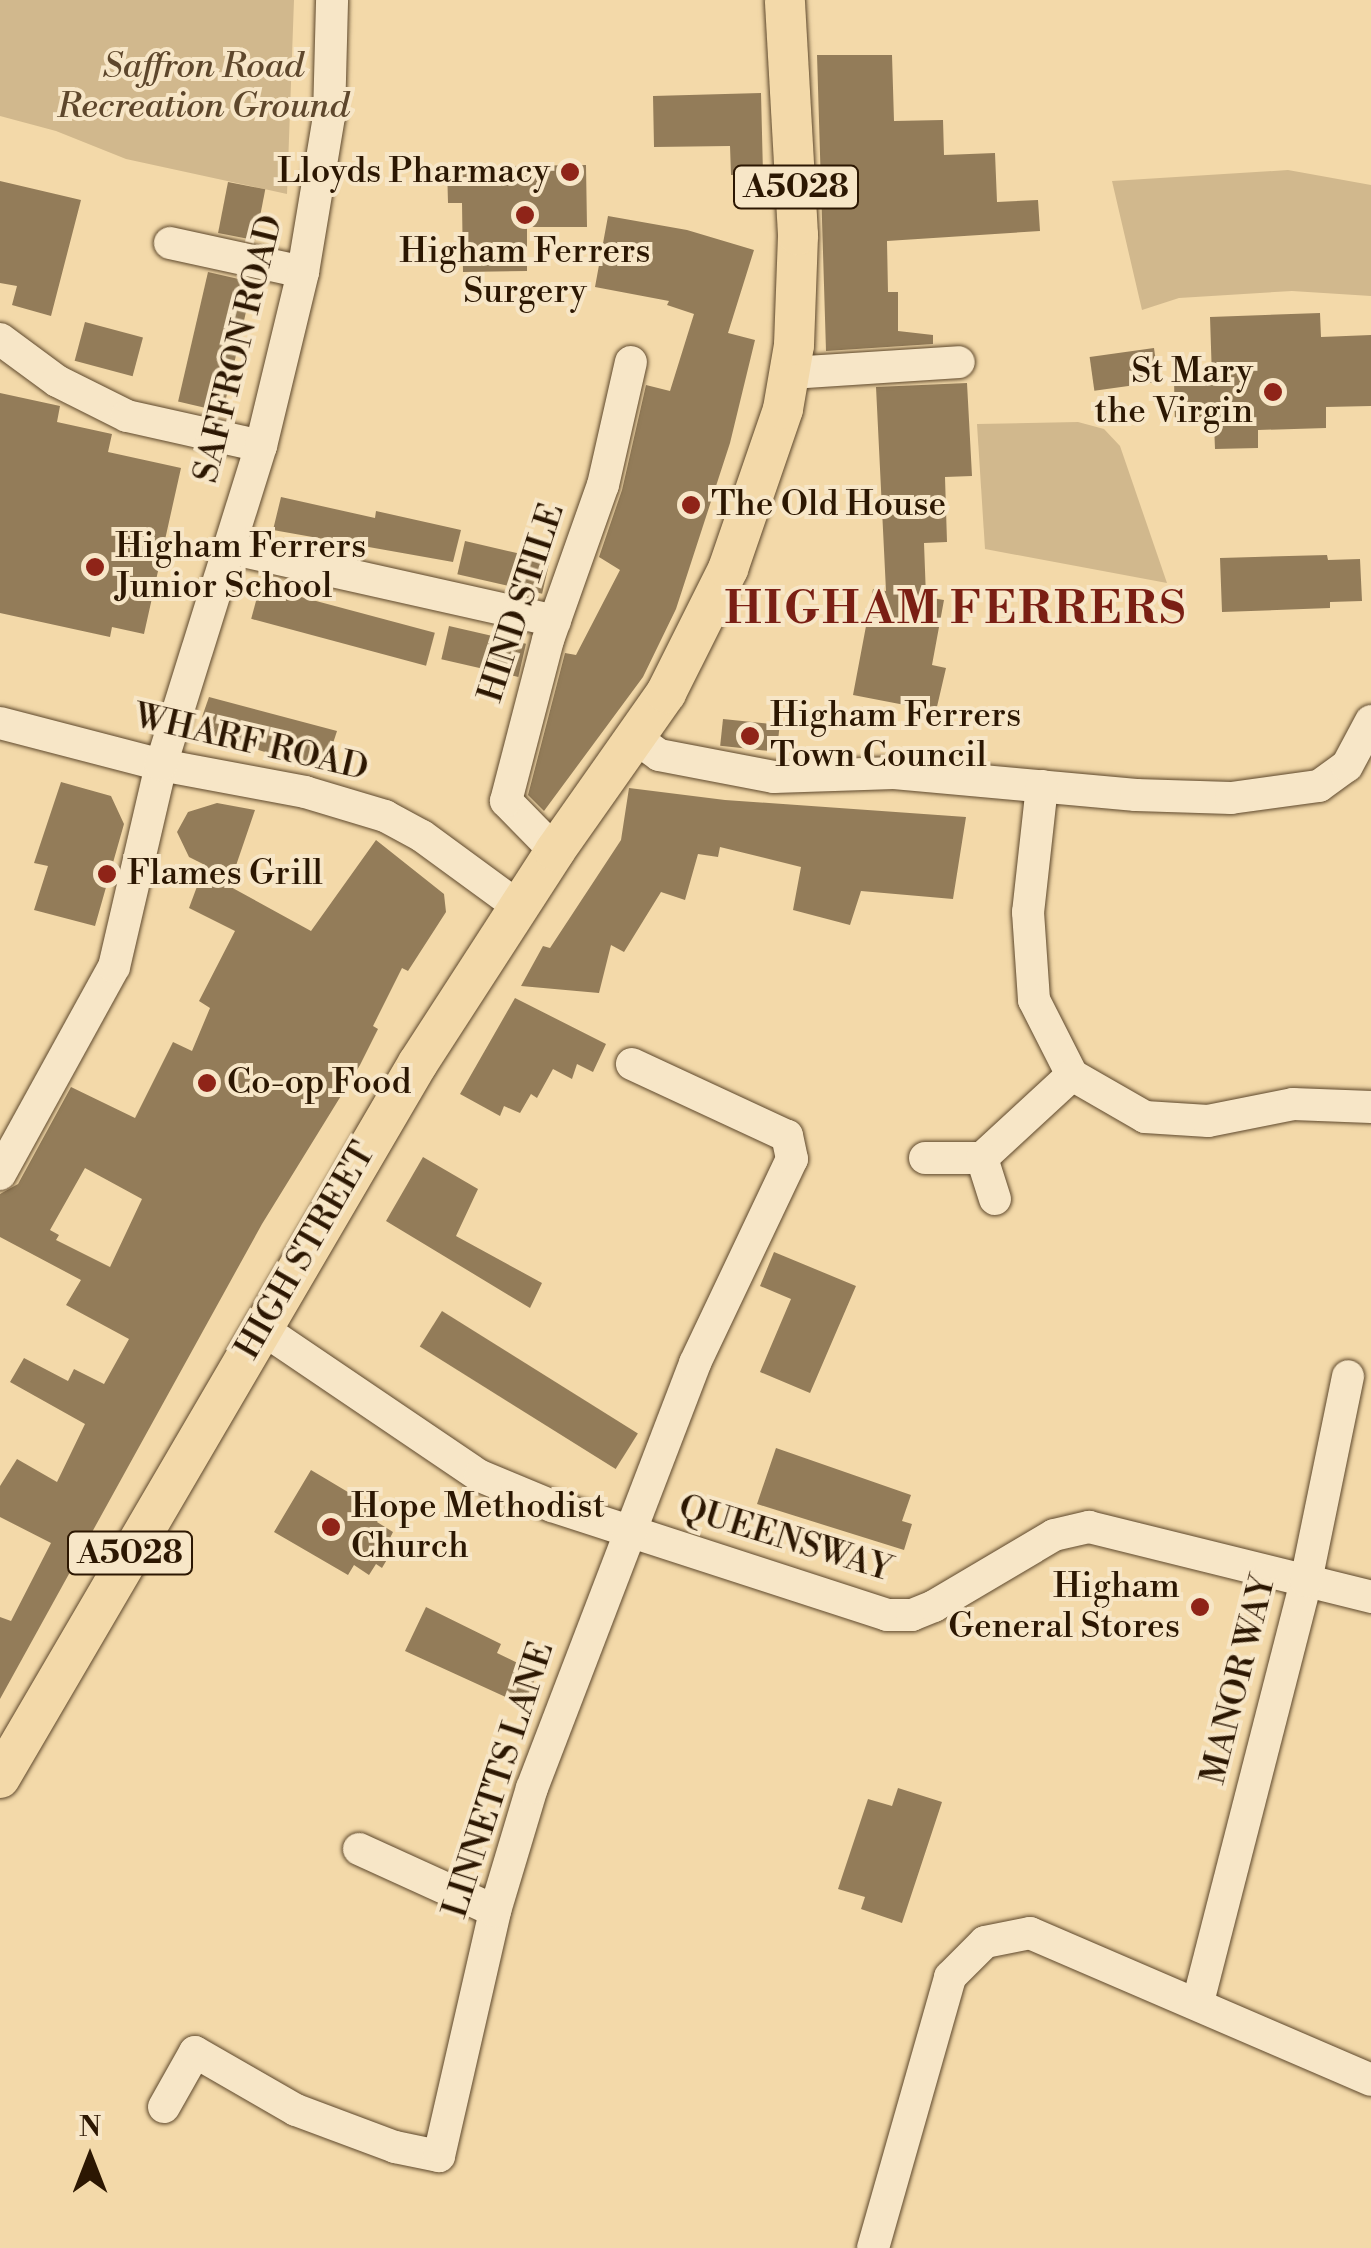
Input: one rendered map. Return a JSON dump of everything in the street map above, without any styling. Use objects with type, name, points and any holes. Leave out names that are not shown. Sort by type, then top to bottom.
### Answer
[{"type":"main road","name":"A5028","points":[[637,739],[666,693],[728,569],[790,374],[798,305],[798,235],[785,0]]},
{"type":"main road","name":"HIGH STREET","points":[[0,1778],[409,1078],[554,851],[637,739]]},
{"type":"street","name":"SAFFRON ROAD","points":[[0,1174],[114,967],[162,765],[261,446],[303,272],[329,118],[332,0]]},
{"type":"street","points":[[170,243],[303,272]]},
{"type":"street","points":[[0,339],[57,381],[127,416],[261,446]]},
{"type":"street","name":"HIND STILE","points":[[554,851],[506,801],[555,621],[603,486],[631,362]]},
{"type":"street","points":[[790,374],[959,362]]},
{"type":"street","points":[[229,548],[555,621]]},
{"type":"street","points":[[637,739],[659,755],[710,768],[816,778],[894,773],[1231,798],[1319,786],[1348,766],[1371,721]]},
{"type":"street","name":"WHARF ROAD","points":[[0,723],[162,765],[305,792],[384,816],[422,836],[518,907]]},
{"type":"street","points":[[1042,786],[1028,912],[1034,1000],[1072,1075],[1145,1117],[1208,1122],[1293,1104],[1371,1107]]},
{"type":"street","name":"LINNETTS LANE","points":[[164,2106],[195,2052],[296,2110],[395,2147],[440,2156],[495,1910],[532,1788],[695,1363],[792,1159],[786,1136],[632,1064]]},
{"type":"street","points":[[925,1158],[982,1158],[1072,1075]]},
{"type":"street","points":[[982,1158],[995,1199]]},
{"type":"street","name":"QUEENSWAY","points":[[261,1328],[480,1476],[628,1530],[887,1615],[912,1614],[934,1606],[1072,1528],[1089,1527],[1371,1596]]},
{"type":"street","name":"MANOR WAY","points":[[1198,2002],[1306,1581],[1348,1376]]},
{"type":"street","points":[[359,1849],[495,1910]]},
{"type":"street","points":[[873,2248],[950,1977],[985,1942],[1030,1933],[1198,2002],[1371,2080]]},
{"type":"green space","name":"Saffron Road Recreation Ground","points":[[0,0],[294,0],[287,194],[126,159],[56,131],[0,116]]},
{"type":"green space","points":[[1288,170],[1371,185],[1371,296],[1292,291],[1179,298],[1142,310],[1112,181]]},
{"type":"green space","points":[[1078,422],[1104,429],[1120,446],[1167,583],[985,549],[977,424]]},
{"type":"building","points":[[817,55],[892,55],[894,121],[943,120],[944,155],[995,153],[997,202],[1038,200],[1040,231],[887,241],[888,292],[898,292],[898,331],[933,335],[933,344],[826,351]]},
{"type":"building","points":[[761,93],[763,174],[731,175],[730,146],[654,147],[653,96]]},
{"type":"building","name":"Higham Ferrers Surgery","points":[[586,165],[587,227],[527,227],[527,271],[463,272],[462,203],[448,203],[447,167]]},
{"type":"building","points":[[0,181],[81,200],[51,316],[12,305],[17,286],[0,283]]},
{"type":"building","points":[[228,182],[265,189],[255,240],[218,233]]},
{"type":"building","points":[[608,216],[687,230],[754,250],[728,333],[755,340],[730,443],[676,609],[643,677],[544,811],[528,795],[565,653],[576,655],[620,570],[599,557],[622,490],[646,385],[670,391],[694,314],[667,305],[669,301],[595,287]]},
{"type":"building","points":[[208,272],[253,282],[223,412],[178,402]]},
{"type":"building","name":"St Mary the Virgin","points":[[1320,313],[1321,337],[1371,335],[1371,406],[1326,407],[1326,428],[1258,430],[1258,448],[1215,449],[1214,424],[1175,425],[1174,379],[1212,378],[1210,317]]},
{"type":"building","points":[[85,322],[143,338],[133,376],[75,361]]},
{"type":"building","points":[[1154,348],[1159,382],[1094,391],[1090,357]]},
{"type":"building","points":[[967,383],[972,476],[945,477],[947,542],[924,543],[926,597],[944,600],[932,665],[946,668],[936,711],[853,695],[873,589],[886,591],[876,387]]},
{"type":"building","points":[[0,393],[60,406],[57,422],[112,434],[108,452],[181,468],[144,634],[112,627],[110,637],[0,613]]},
{"type":"building","points":[[281,497],[375,518],[376,511],[461,530],[453,562],[273,530]]},
{"type":"building","points":[[465,541],[550,561],[542,594],[457,574]]},
{"type":"building","points":[[1327,555],[1328,560],[1360,559],[1362,601],[1330,602],[1330,608],[1222,612],[1220,558]]},
{"type":"building","points":[[260,586],[435,633],[426,666],[251,619]]},
{"type":"building","points":[[449,626],[526,644],[518,677],[441,659]]},
{"type":"building","points":[[209,697],[337,731],[324,771],[215,736],[202,717]]},
{"type":"building","name":"Higham Ferrers Town Council","points":[[723,719],[780,725],[777,752],[720,746]]},
{"type":"building","points":[[61,782],[111,796],[124,824],[95,926],[34,910],[48,866],[34,863]]},
{"type":"building","points":[[629,788],[725,800],[966,817],[953,899],[861,891],[850,925],[793,910],[801,867],[720,847],[718,857],[698,854],[685,900],[661,892],[624,952],[611,945],[599,993],[521,986],[543,946],[550,948],[621,840]]},
{"type":"building","points":[[217,803],[255,810],[229,886],[311,931],[376,840],[444,894],[446,912],[408,971],[402,968],[373,1026],[378,1029],[360,1065],[262,1224],[0,1699],[0,1617],[11,1621],[51,1543],[0,1517],[0,1486],[17,1459],[57,1482],[85,1424],[10,1382],[24,1358],[68,1381],[74,1369],[104,1384],[129,1339],[66,1305],[81,1280],[0,1237],[0,1194],[18,1184],[71,1087],[135,1118],[173,1042],[192,1051],[210,1008],[199,1001],[235,931],[189,908],[205,865],[189,857],[177,832],[188,812]],"holes":[[[85,1168],[142,1199],[110,1267],[56,1240],[59,1235],[50,1230]]]},
{"type":"building","points":[[515,998],[606,1044],[593,1072],[577,1064],[572,1079],[553,1069],[537,1098],[531,1094],[520,1113],[504,1106],[500,1116],[460,1094]]},
{"type":"building","points":[[423,1157],[478,1189],[456,1236],[542,1283],[530,1308],[386,1221]]},
{"type":"building","points":[[774,1252],[856,1286],[810,1393],[760,1372],[791,1299],[760,1286]]},
{"type":"building","points":[[442,1311],[638,1433],[616,1469],[420,1347]]},
{"type":"building","points":[[776,1448],[911,1495],[902,1521],[912,1524],[904,1550],[757,1504]]},
{"type":"building","name":"Hope Methodist Church","points":[[311,1470],[383,1513],[377,1522],[393,1532],[388,1542],[395,1546],[382,1568],[376,1564],[369,1575],[354,1565],[348,1575],[274,1532]]},
{"type":"building","points":[[426,1607],[501,1644],[497,1653],[538,1673],[523,1705],[405,1651]]},
{"type":"building","points":[[898,1788],[942,1802],[902,1923],[861,1909],[865,1897],[838,1889],[868,1799],[892,1806]]},
{"type":"place","name":"Lloyds Pharmacy","points":[[570,172]]},
{"type":"place","name":"Higham Ferrers Surgery","points":[[525,215]]},
{"type":"place","name":"St Mary the Virgin","points":[[1273,392]]},
{"type":"place","name":"The Old House","points":[[691,505]]},
{"type":"place","name":"Higham Ferrers Junior School","points":[[95,567]]},
{"type":"place","name":"Higham Ferrers Town Council","points":[[750,736]]},
{"type":"place","name":"Flames Grill","points":[[107,874]]},
{"type":"place","name":"Co-op Food","points":[[207,1083]]},
{"type":"place","name":"Hope Methodist Church","points":[[331,1527]]},
{"type":"place","name":"Higham General Stores","points":[[1200,1607]]},
{"type":"district","name":"HIGHAM FERRERS","points":[[956,610]]}]
